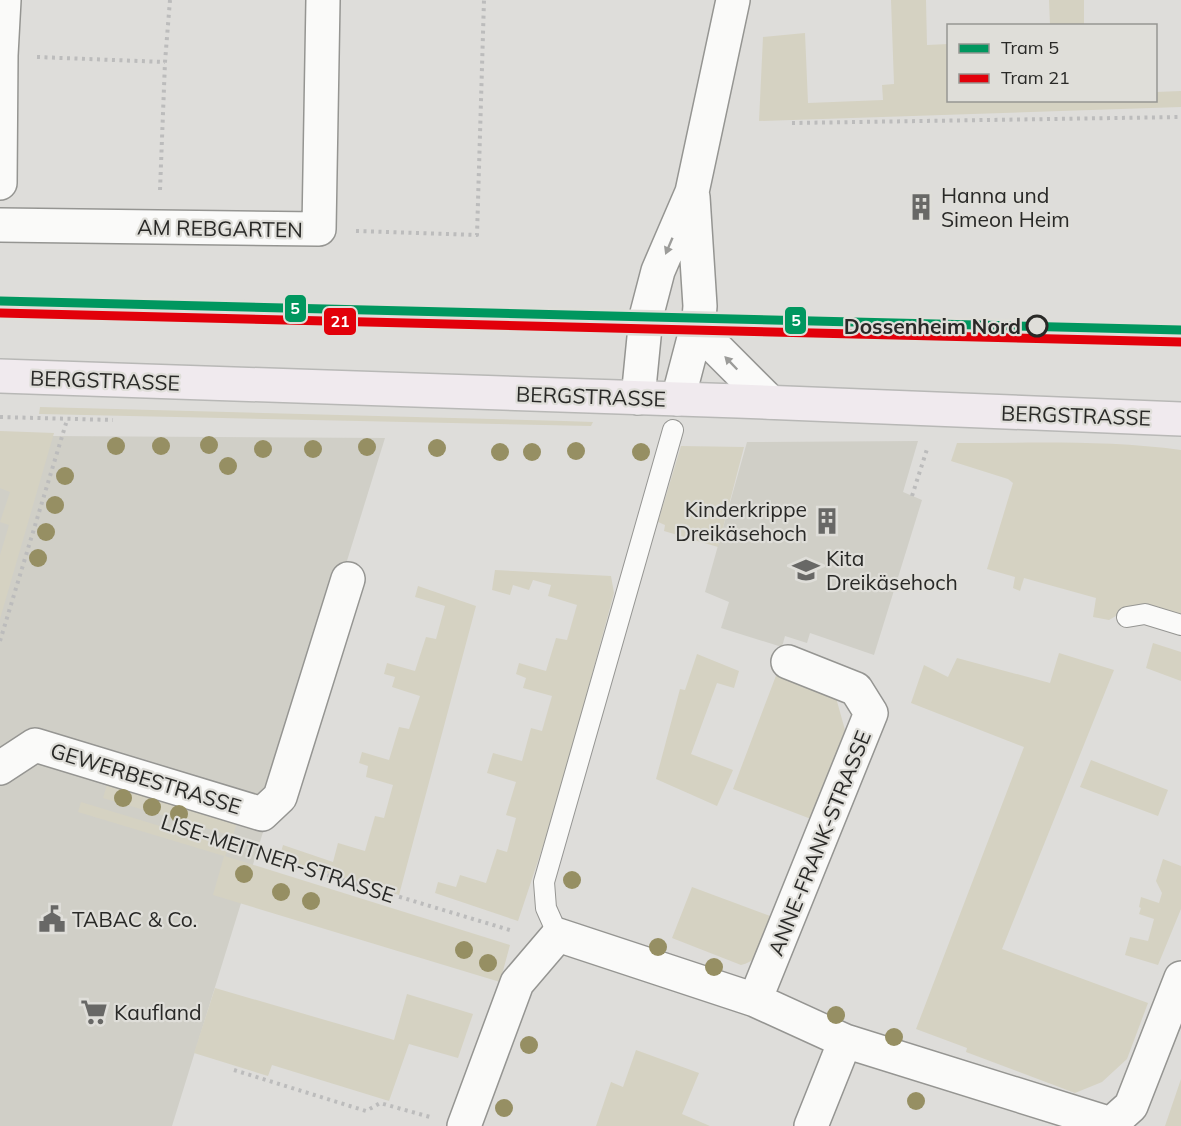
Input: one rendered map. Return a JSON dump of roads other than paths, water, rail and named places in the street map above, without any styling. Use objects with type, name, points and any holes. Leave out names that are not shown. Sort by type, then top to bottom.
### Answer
[{"type":"main road","name":"BERGSTRASSE","points":[[0,376],[638,398],[675,414],[770,402],[1181,419]]},
{"type":"street","points":[[0,183],[4,0]]},
{"type":"street","name":"AM REBGARTEN","points":[[0,225],[319,229],[323,0]]},
{"type":"street","points":[[638,398],[646,317],[658,271],[692,192],[733,0]]},
{"type":"street","points":[[675,414],[695,339],[700,306],[692,192]]},
{"type":"street","points":[[699,319],[707,339],[770,402]]},
{"type":"street","name":"GEWERBESTRASSE","points":[[0,768],[35,745],[262,814],[280,797],[348,579]]},
{"type":"street","name":"ANNE-FRANK-STRASSE","points":[[755,1000],[871,713],[856,689],[788,662]]},
{"type":"street","points":[[450,1123],[517,984],[558,935],[755,1000],[845,1041],[1111,1125],[1131,1106],[1181,978]]},
{"type":"street","points":[[811,1126],[845,1041]]},
{"type":"lane","name":"BERGSTRASSE","points":[[558,935],[546,908],[544,882],[675,414]]},
{"type":"lane","points":[[1127,617],[1145,614],[1181,625]]},
{"type":"tram line","name":"5","points":[[0,301],[1181,330]]},
{"type":"tram line","name":"21","points":[[0,313],[1181,342]]},
{"type":"place","name":"Hanna und Simeon Heim","points":[[921,207]]},
{"type":"place","name":"Dossenheim Nord","points":[[1037,326]]},
{"type":"place","name":"Kinderkrippe Dreikäsehoch","points":[[827,521]]},
{"type":"place","name":"Kita Dreikäsehoch","points":[[806,570]]},
{"type":"place","name":"TABAC & Co.","points":[[52,919]]},
{"type":"place","name":"Kaufland","points":[[94,1012]]}]
